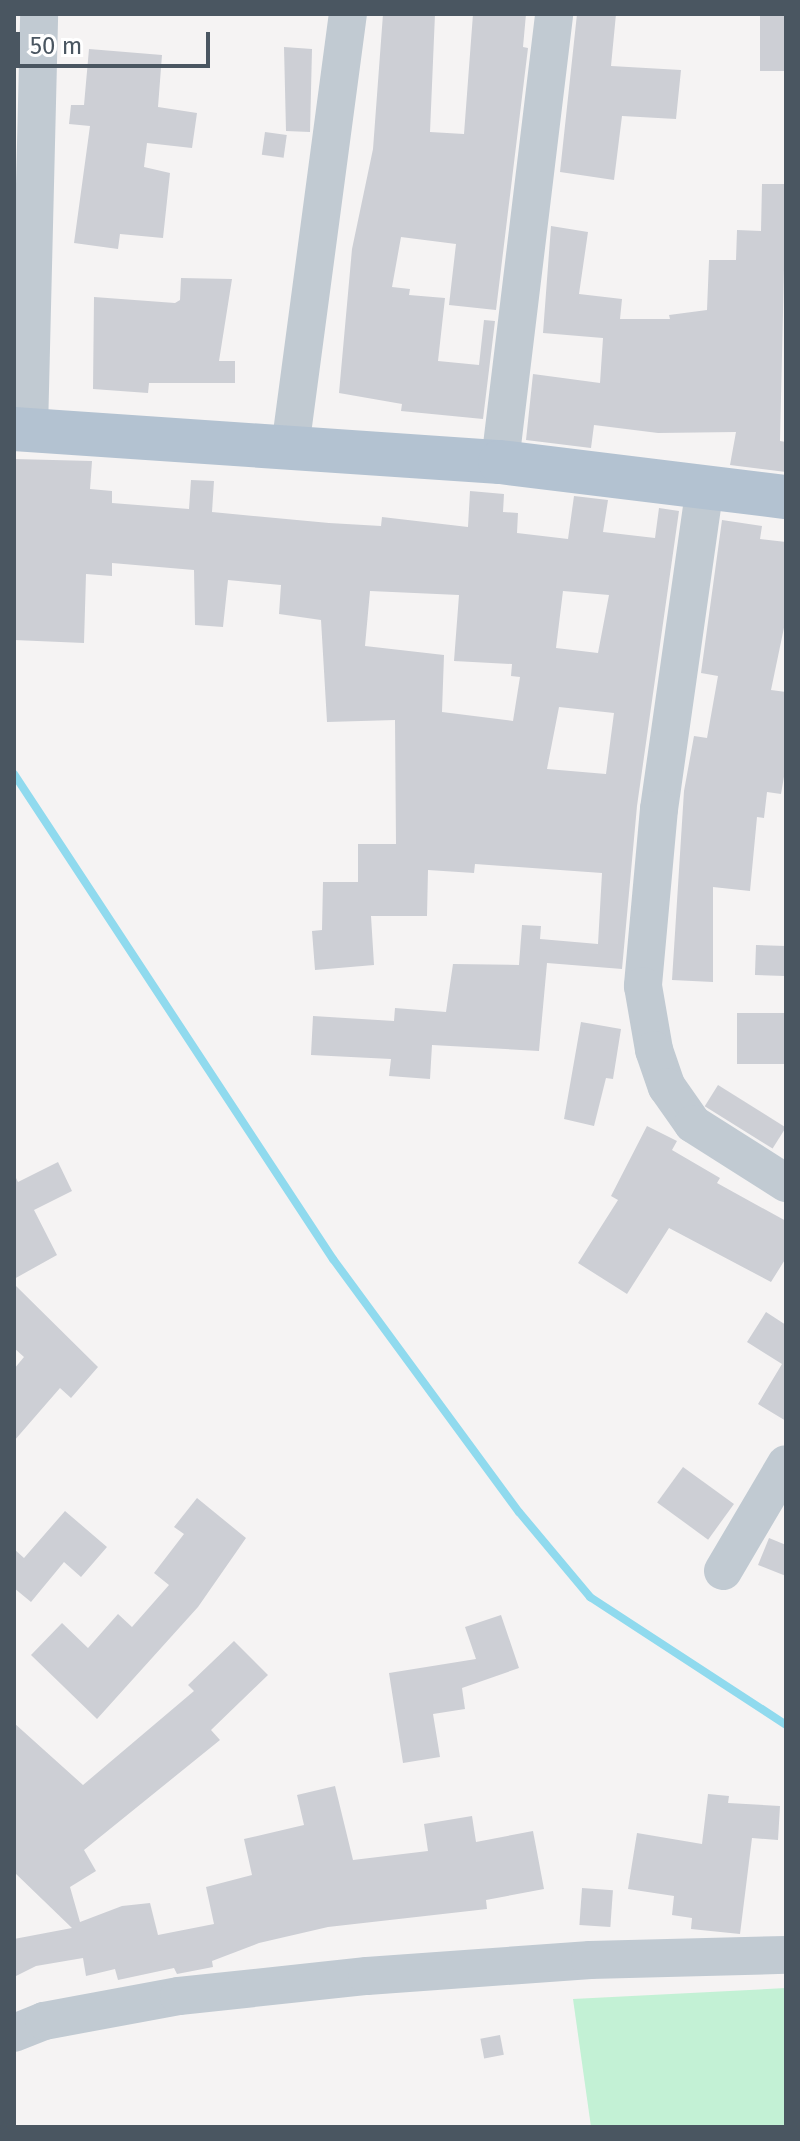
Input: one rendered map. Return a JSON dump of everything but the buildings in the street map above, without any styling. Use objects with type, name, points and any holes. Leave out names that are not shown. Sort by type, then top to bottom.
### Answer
[{"type":"main road","points":[[22,430],[500,462],[786,497]]},
{"type":"street","points":[[22,430],[25,248],[39,14]]},
{"type":"street","points":[[290,448],[348,14]]},
{"type":"street","points":[[500,462],[554,14]]},
{"type":"street","points":[[705,486],[659,809],[643,986],[654,1050],[667,1087],[693,1124],[786,1183]]},
{"type":"street","points":[[723,1571],[786,1464]]},
{"type":"street","points":[[14,2033],[44,2021],[179,1996],[367,1976],[590,1960],[786,1955]]},
{"type":"green space","points":[[786,1988],[786,2127],[591,2127],[573,1999]]},
{"type":"waterway","points":[[14,774],[333,1259],[519,1512],[590,1597],[786,1725]]}]
